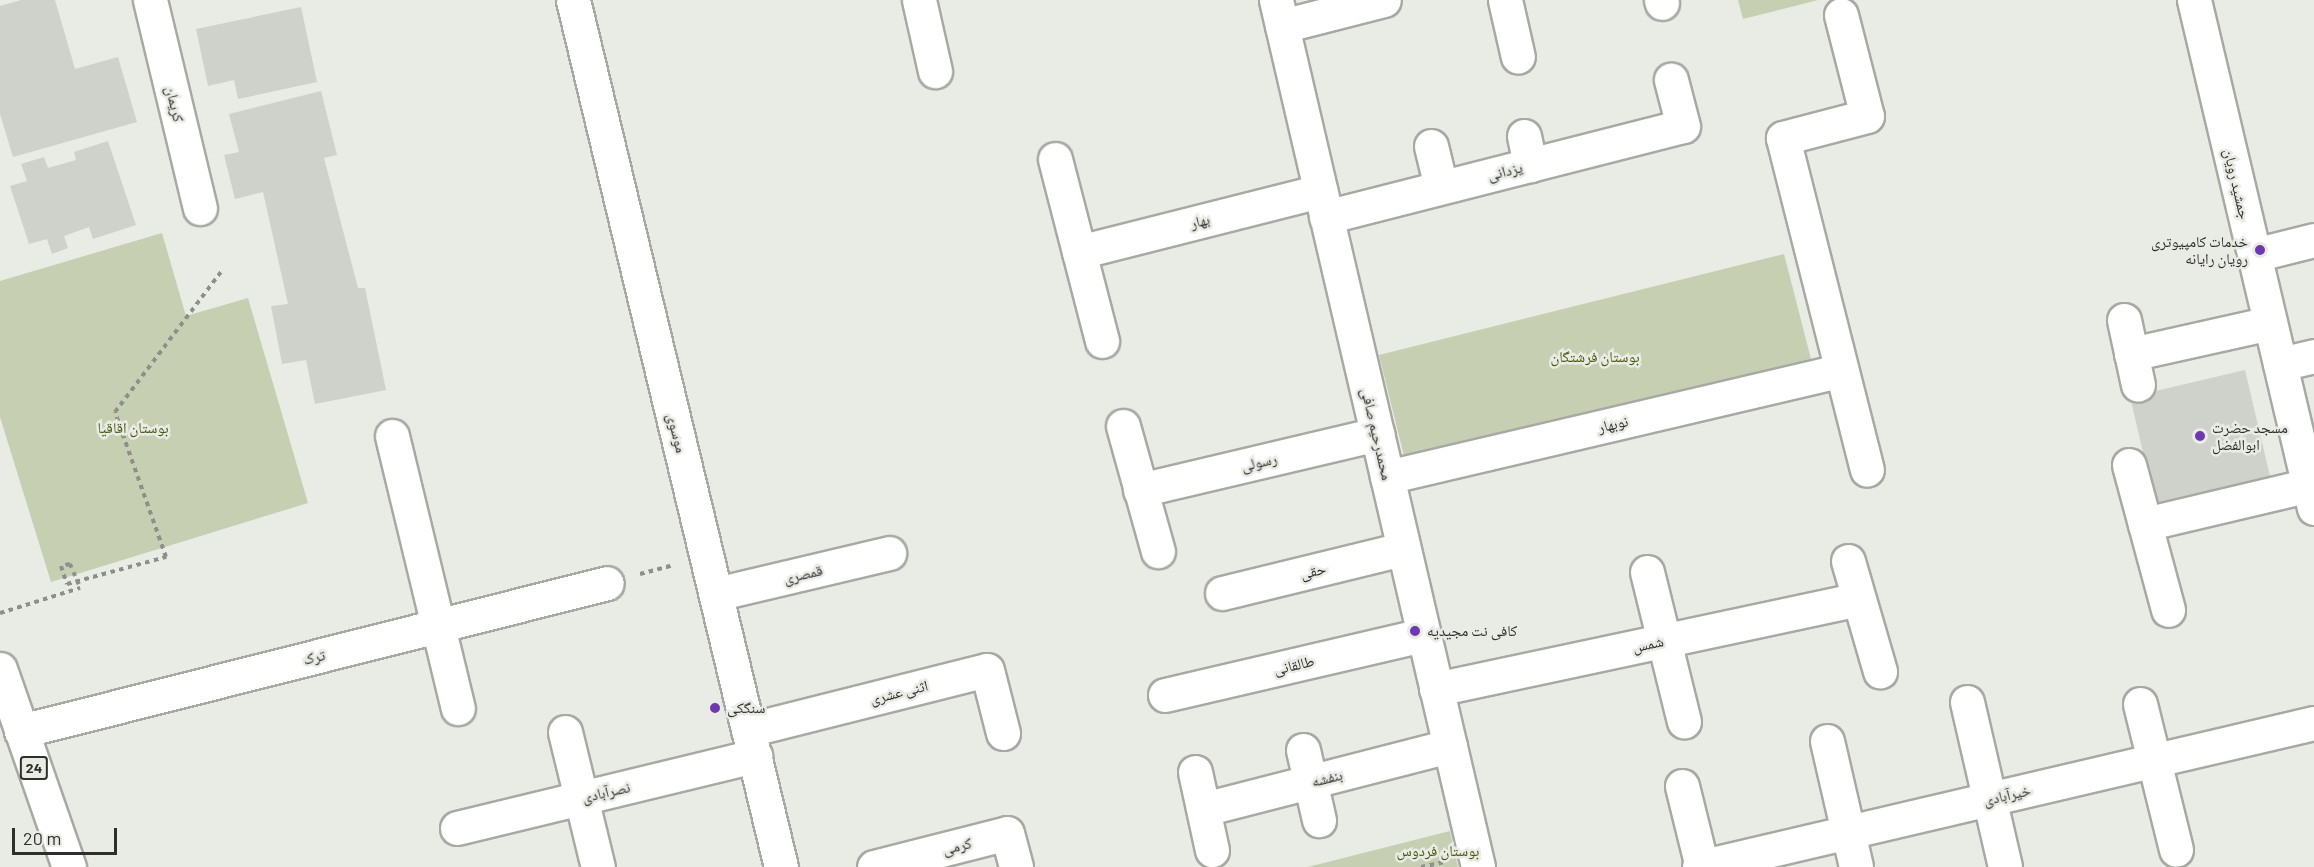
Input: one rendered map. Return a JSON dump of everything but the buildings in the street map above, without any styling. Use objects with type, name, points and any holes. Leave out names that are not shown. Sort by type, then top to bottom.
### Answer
[{"type":"main road","name":"کریمان","points":[[150,0],[200,208]]},
{"type":"main road","name":"موسوی","points":[[573,0],[781,867]]},
{"type":"main road","points":[[919,0],[935,71]]},
{"type":"main road","points":[[1279,13],[1384,0]]},
{"type":"main road","points":[[1505,0],[1518,57]]},
{"type":"main road","name":"جمشید رویان","points":[[2194,0],[2312,492]]},
{"type":"main road","name":"محمدرحیم صافی","points":[[1279,13],[1478,867]]},
{"type":"main road","points":[[1841,15],[1867,116],[1783,138],[1840,371],[1867,470]]},
{"type":"main road","name":"یزدانی","points":[[1323,204],[1442,187],[1527,151],[1683,126],[1671,80]]},
{"type":"main road","points":[[1431,146],[1442,187]]},
{"type":"main road","points":[[1055,159],[1102,341]]},
{"type":"main road","name":"بهار","points":[[1079,252],[1323,204]]},
{"type":"main road","points":[[2254,255],[2314,240]]},
{"type":"main road","points":[[2124,320],[2135,369],[2270,323]]},
{"type":"main road","points":[[2280,364],[2314,356]]},
{"type":"main road","name":"نوبهار","points":[[1387,477],[1840,371]]},
{"type":"main road","points":[[1123,426],[1158,551]]},
{"type":"main road","name":"رسولی","points":[[1140,490],[1377,434]]},
{"type":"main road","points":[[392,436],[458,708]]},
{"type":"main road","points":[[2129,465],[2168,610]]},
{"type":"main road","points":[[2145,524],[2312,492]]},
{"type":"main road","name":"حقی","points":[[1222,593],[1403,549]]},
{"type":"main road","name":"قمصری","points":[[716,594],[889,553]]},
{"type":"main road","points":[[1848,561],[1880,671]]},
{"type":"main road","points":[[1647,572],[1684,722]]},
{"type":"main road","name":"ترک","points":[[19,726],[438,626],[607,583]]},
{"type":"main road","name":"شمس","points":[[1436,690],[1859,599]]},
{"type":"main road","name":"طالقانی","points":[[1164,695],[1423,634]]},
{"type":"main road","points":[[0,670],[19,726]]},
{"type":"main road","name":"اثنی عشری","points":[[752,743],[987,670],[1003,733]]},
{"type":"main road","points":[[1967,702],[2005,867]]},
{"type":"main road","points":[[2140,704],[2176,850]]},
{"type":"main road","name":"خیرآبادی","points":[[1701,867],[2314,723]]},
{"type":"main road","name":"24","points":[[19,726],[69,867]]},
{"type":"main road","points":[[565,732],[598,867]]},
{"type":"main road","points":[[1827,741],[1856,867]]},
{"type":"main road","name":"نصرآبادی","points":[[457,828],[581,798],[752,743]]},
{"type":"main road","name":"بنفشه","points":[[1204,809],[1450,746]]},
{"type":"main road","points":[[1303,750],[1312,781],[1319,820]]},
{"type":"main road","points":[[1195,772],[1212,850]]},
{"type":"main road","points":[[1682,786],[1701,867]]},
{"type":"main road","name":"کرمی","points":[[874,867],[1007,833],[1016,867]]},
{"type":"path","points":[[0,613],[80,588],[70,564],[61,566],[68,584],[166,557],[115,412],[221,272]]},
{"type":"path","points":[[607,583],[707,556]]},
{"type":"green space","points":[[1738,0],[1818,0],[1743,19]]},
{"type":"green space","name":"بوستان اقاقیا","points":[[162,233],[186,316],[248,298],[308,503],[51,582],[0,417],[0,281]]},
{"type":"green space","name":"بوستان فرشتگان","points":[[1784,254],[1811,359],[1405,460],[1379,355]]},
{"type":"green space","name":"بوستان فردوس","points":[[1450,831],[1458,867],[1308,867]]},
{"type":"place","name":"خدمات کامپیوتری رویان رایانه","points":[[2260,250]]},
{"type":"place","name":"مسجد حضرت ابوالفضل","points":[[2200,436]]},
{"type":"place","name":"کافی نت مجیدیه","points":[[1415,631]]},
{"type":"place","name":"سنگکی","points":[[715,708]]}]
